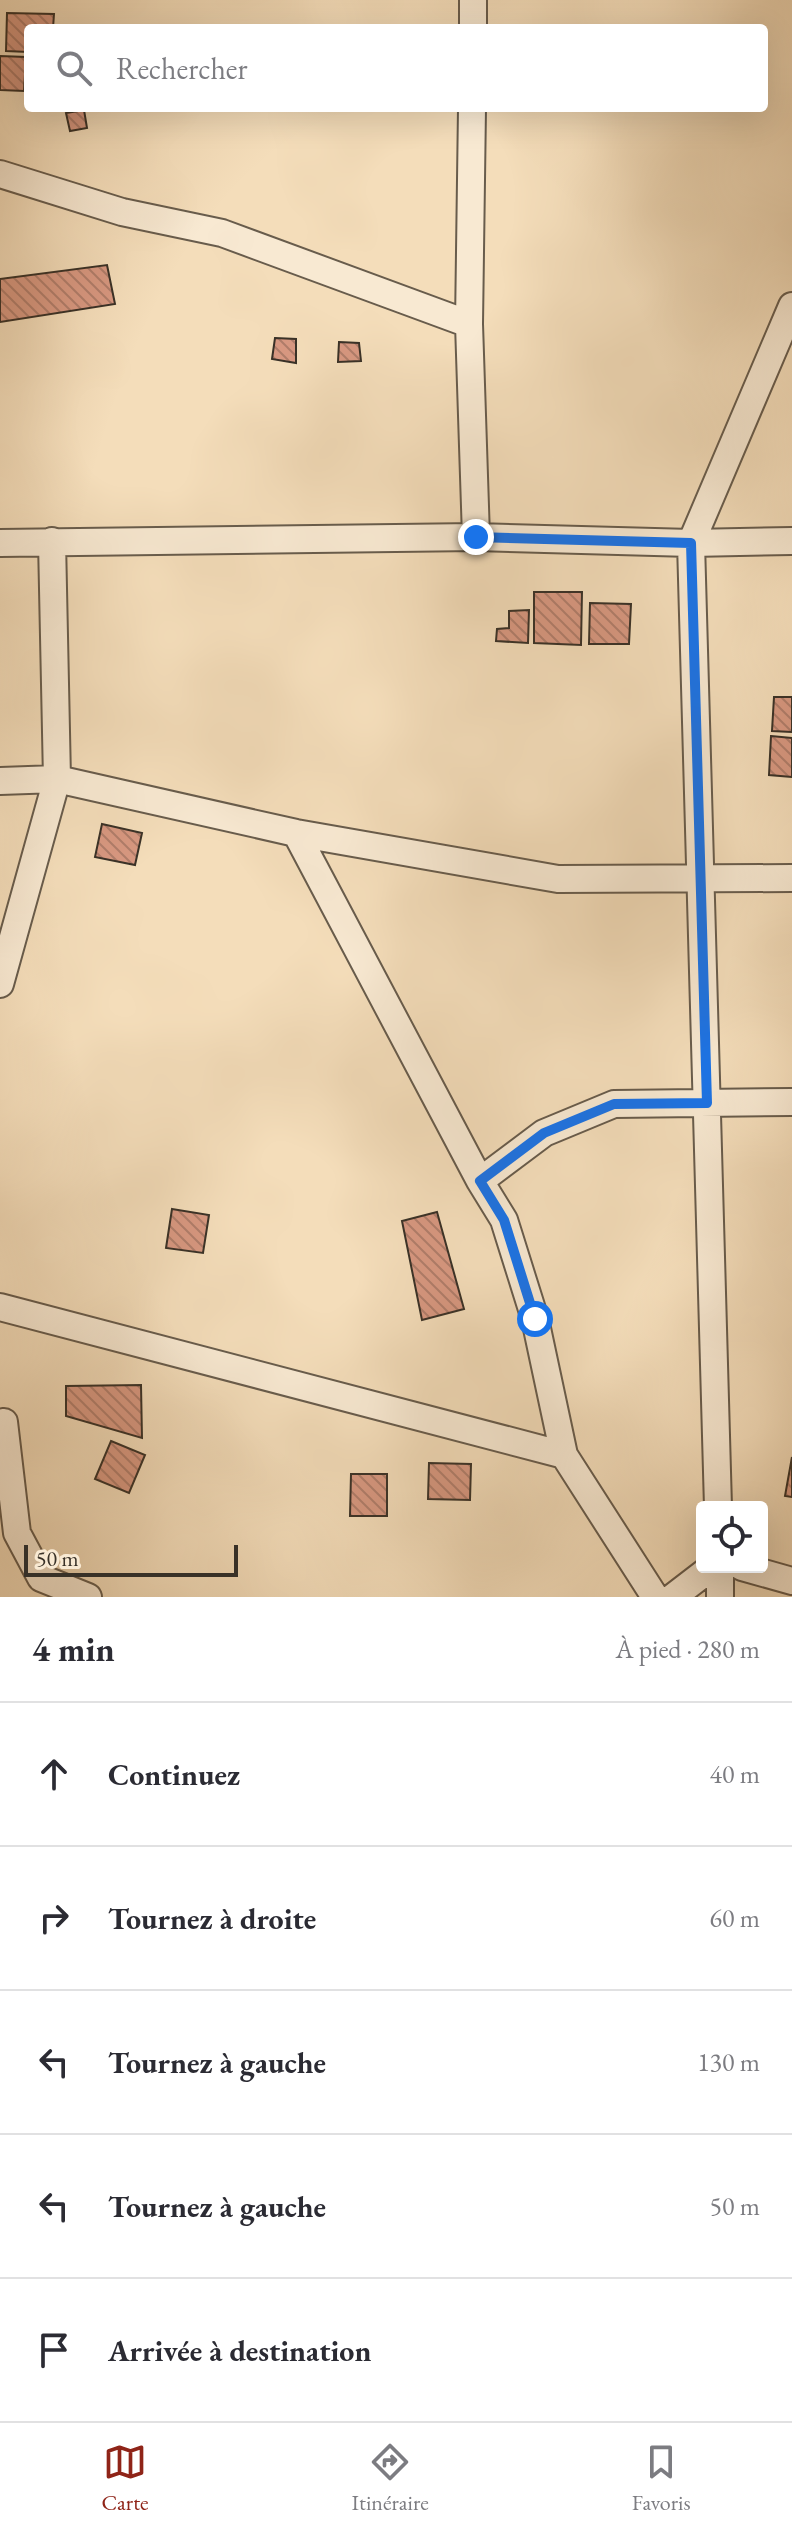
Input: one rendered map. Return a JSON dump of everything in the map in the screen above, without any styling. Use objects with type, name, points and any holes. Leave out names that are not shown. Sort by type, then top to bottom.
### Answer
[{"type":"street","points":[[473,0],[473,24]]},
{"type":"street","points":[[472,112],[469,324],[476,537]]},
{"type":"street","points":[[0,174],[122,212],[222,233],[469,324]]},
{"type":"street","points":[[718,1501],[691,543],[792,306]]},
{"type":"street","points":[[0,543],[476,537],[691,543],[792,541]]},
{"type":"street","points":[[0,984],[57,779],[52,541]]},
{"type":"street","points":[[0,781],[57,779],[296,833],[558,879],[792,878]]},
{"type":"street","points":[[296,833],[480,1181],[504,1220],[535,1319],[564,1455],[655,1597]]},
{"type":"street","points":[[480,1181],[544,1133],[614,1104],[792,1102]]},
{"type":"street","points":[[0,1307],[564,1455]]},
{"type":"street","points":[[4,1422],[17,1533],[41,1578],[88,1597]]},
{"type":"street","points":[[673,1597],[704,1573]]},
{"type":"street","points":[[720,1573],[720,1597]]},
{"type":"street","points":[[763,1573],[792,1581]]},
{"type":"building","points":[[7,13],[54,14],[53,24],[24,24],[24,52],[6,51]]},
{"type":"building","points":[[0,56],[24,57],[24,91],[0,90]]},
{"type":"building","points":[[84,112],[87,128],[70,131],[66,113]]},
{"type":"building","points":[[107,265],[115,304],[0,322],[0,279]]},
{"type":"building","points":[[275,338],[296,339],[296,363],[272,359]]},
{"type":"building","points":[[339,342],[359,343],[361,361],[338,362]]},
{"type":"building","points":[[534,592],[582,592],[581,645],[534,643]]},
{"type":"building","points":[[590,603],[631,604],[629,644],[589,644]]},
{"type":"building","points":[[529,610],[528,643],[496,641],[497,629],[509,628],[509,611]]},
{"type":"building","points":[[774,697],[792,697],[792,732],[772,731]]},
{"type":"building","points":[[771,736],[792,738],[792,777],[769,775]]},
{"type":"building","points":[[102,824],[142,833],[135,865],[95,857]]},
{"type":"building","points":[[172,1209],[209,1215],[203,1253],[166,1248]]},
{"type":"building","points":[[437,1212],[464,1309],[422,1320],[402,1221]]},
{"type":"building","points":[[141,1385],[142,1438],[66,1416],[66,1386]]},
{"type":"building","points":[[111,1441],[145,1455],[129,1493],[95,1479]]},
{"type":"building","points":[[792,1457],[792,1497],[785,1496]]},
{"type":"building","points":[[429,1463],[471,1464],[470,1500],[428,1499]]},
{"type":"building","points":[[351,1474],[387,1474],[387,1516],[350,1516]]},
{"type":"route","points":[[476,537],[691,543],[707,1103],[614,1104],[544,1133],[480,1181],[504,1220],[535,1319]]}]
